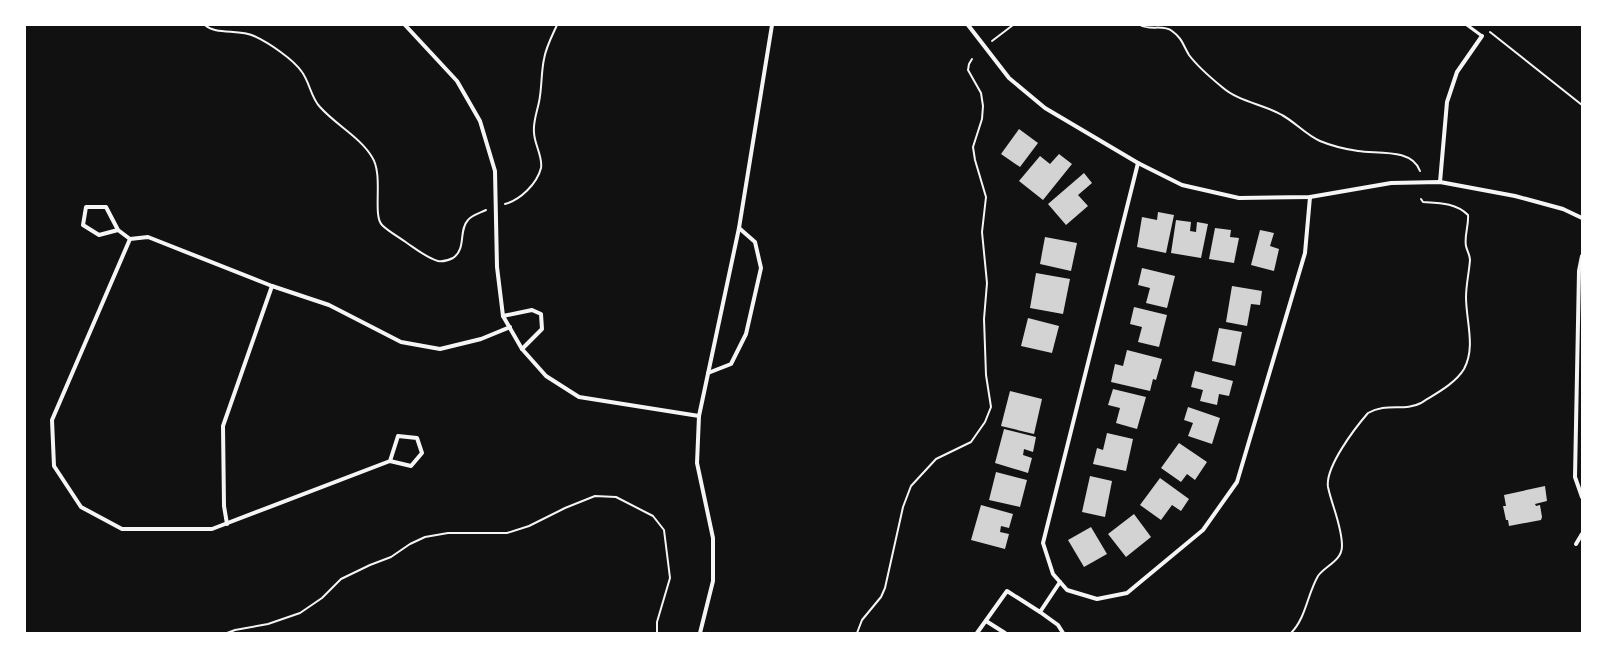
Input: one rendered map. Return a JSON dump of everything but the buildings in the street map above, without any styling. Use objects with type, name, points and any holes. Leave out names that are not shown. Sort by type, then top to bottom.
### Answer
[{"type":"street","points":[[405,25],[458,81],[480,121],[495,171],[497,267],[504,316],[522,350],[546,376],[579,396],[699,416]]},
{"type":"street","points":[[700,633],[713,580],[713,538],[697,463],[699,416],[739,228],[772,25]]},
{"type":"street","points":[[771,31],[775,25]]},
{"type":"street","points":[[968,25],[1009,78],[1045,108],[1138,163],[1182,185],[1238,198],[1310,197],[1390,183],[1440,182],[1515,196],[1563,209],[1582,218]]},
{"type":"street","points":[[1440,182],[1447,102],[1457,72],[1482,36]]},
{"type":"street","points":[[1138,163],[1043,543],[1053,574],[1067,590],[1097,599],[1127,593],[1203,530],[1237,482],[1305,253],[1310,197]]},
{"type":"street","points":[[118,230],[99,235],[82,225],[86,207],[106,207],[118,230],[130,239],[148,237],[272,286],[329,305],[401,342],[440,349],[481,339],[510,327]]},
{"type":"street","points":[[708,373],[731,364],[746,334],[761,268],[755,242],[739,228]]},
{"type":"street","points":[[130,239],[52,420],[54,466],[81,507],[122,529],[212,528],[227,524],[390,461],[411,466],[422,453],[417,438],[398,436],[390,461]]},
{"type":"street","points":[[1582,256],[1579,271],[1575,478],[1582,497]]},
{"type":"street","points":[[227,524],[224,506],[223,426],[272,286]]},
{"type":"street","points":[[504,316],[532,310],[541,314],[542,329],[522,350]]},
{"type":"street","points":[[1576,544],[1582,534]]},
{"type":"street","points":[[1040,612],[1060,582]]},
{"type":"street","points":[[977,633],[1008,591],[1058,625],[1063,633]]},
{"type":"street","points":[[986,621],[1004,633]]},
{"type":"lane","points":[[1467,25],[1482,36]]},
{"type":"path","points":[[205,25],[213,30],[242,32],[254,36],[294,64],[302,72],[314,100],[319,107],[352,136],[372,157],[376,165],[378,177],[378,217],[381,224],[419,251],[438,261],[445,261],[457,255],[461,248],[464,226],[467,220],[472,216],[486,210]]},
{"type":"path","points":[[505,204],[511,202],[534,183],[541,168],[540,154],[534,135],[534,122],[539,101],[545,52],[557,25]]},
{"type":"path","points":[[992,41],[1014,25]]},
{"type":"path","points":[[1140,25],[1153,29],[1163,27],[1170,29],[1181,38],[1190,55],[1223,89],[1246,101],[1282,114],[1314,138],[1341,148],[1359,151],[1391,152],[1412,160],[1418,165],[1420,171]]},
{"type":"path","points":[[1486,29],[1582,105]]},
{"type":"path","points":[[857,633],[862,620],[881,597],[885,588],[903,507],[912,486],[936,459],[971,442],[986,422],[991,407],[986,375],[984,319],[987,283],[982,232],[986,197],[975,160],[973,147],[982,119],[983,106],[981,93],[968,70],[972,59]]},
{"type":"path","points":[[1290,633],[1300,623],[1308,598],[1319,575],[1331,565],[1341,551],[1341,538],[1328,485],[1329,474],[1335,459],[1368,413],[1376,409],[1386,407],[1411,407],[1419,404],[1445,388],[1458,377],[1468,361],[1470,350],[1466,297],[1470,259],[1466,245],[1468,215],[1458,207],[1423,202],[1421,199]]},
{"type":"path","points":[[228,633],[235,630],[268,624],[300,613],[322,598],[342,579],[370,565],[391,557],[410,544],[425,537],[448,533],[507,533],[529,526],[565,508],[595,496],[616,497],[653,516],[664,530],[670,578],[657,622],[657,633]]}]
